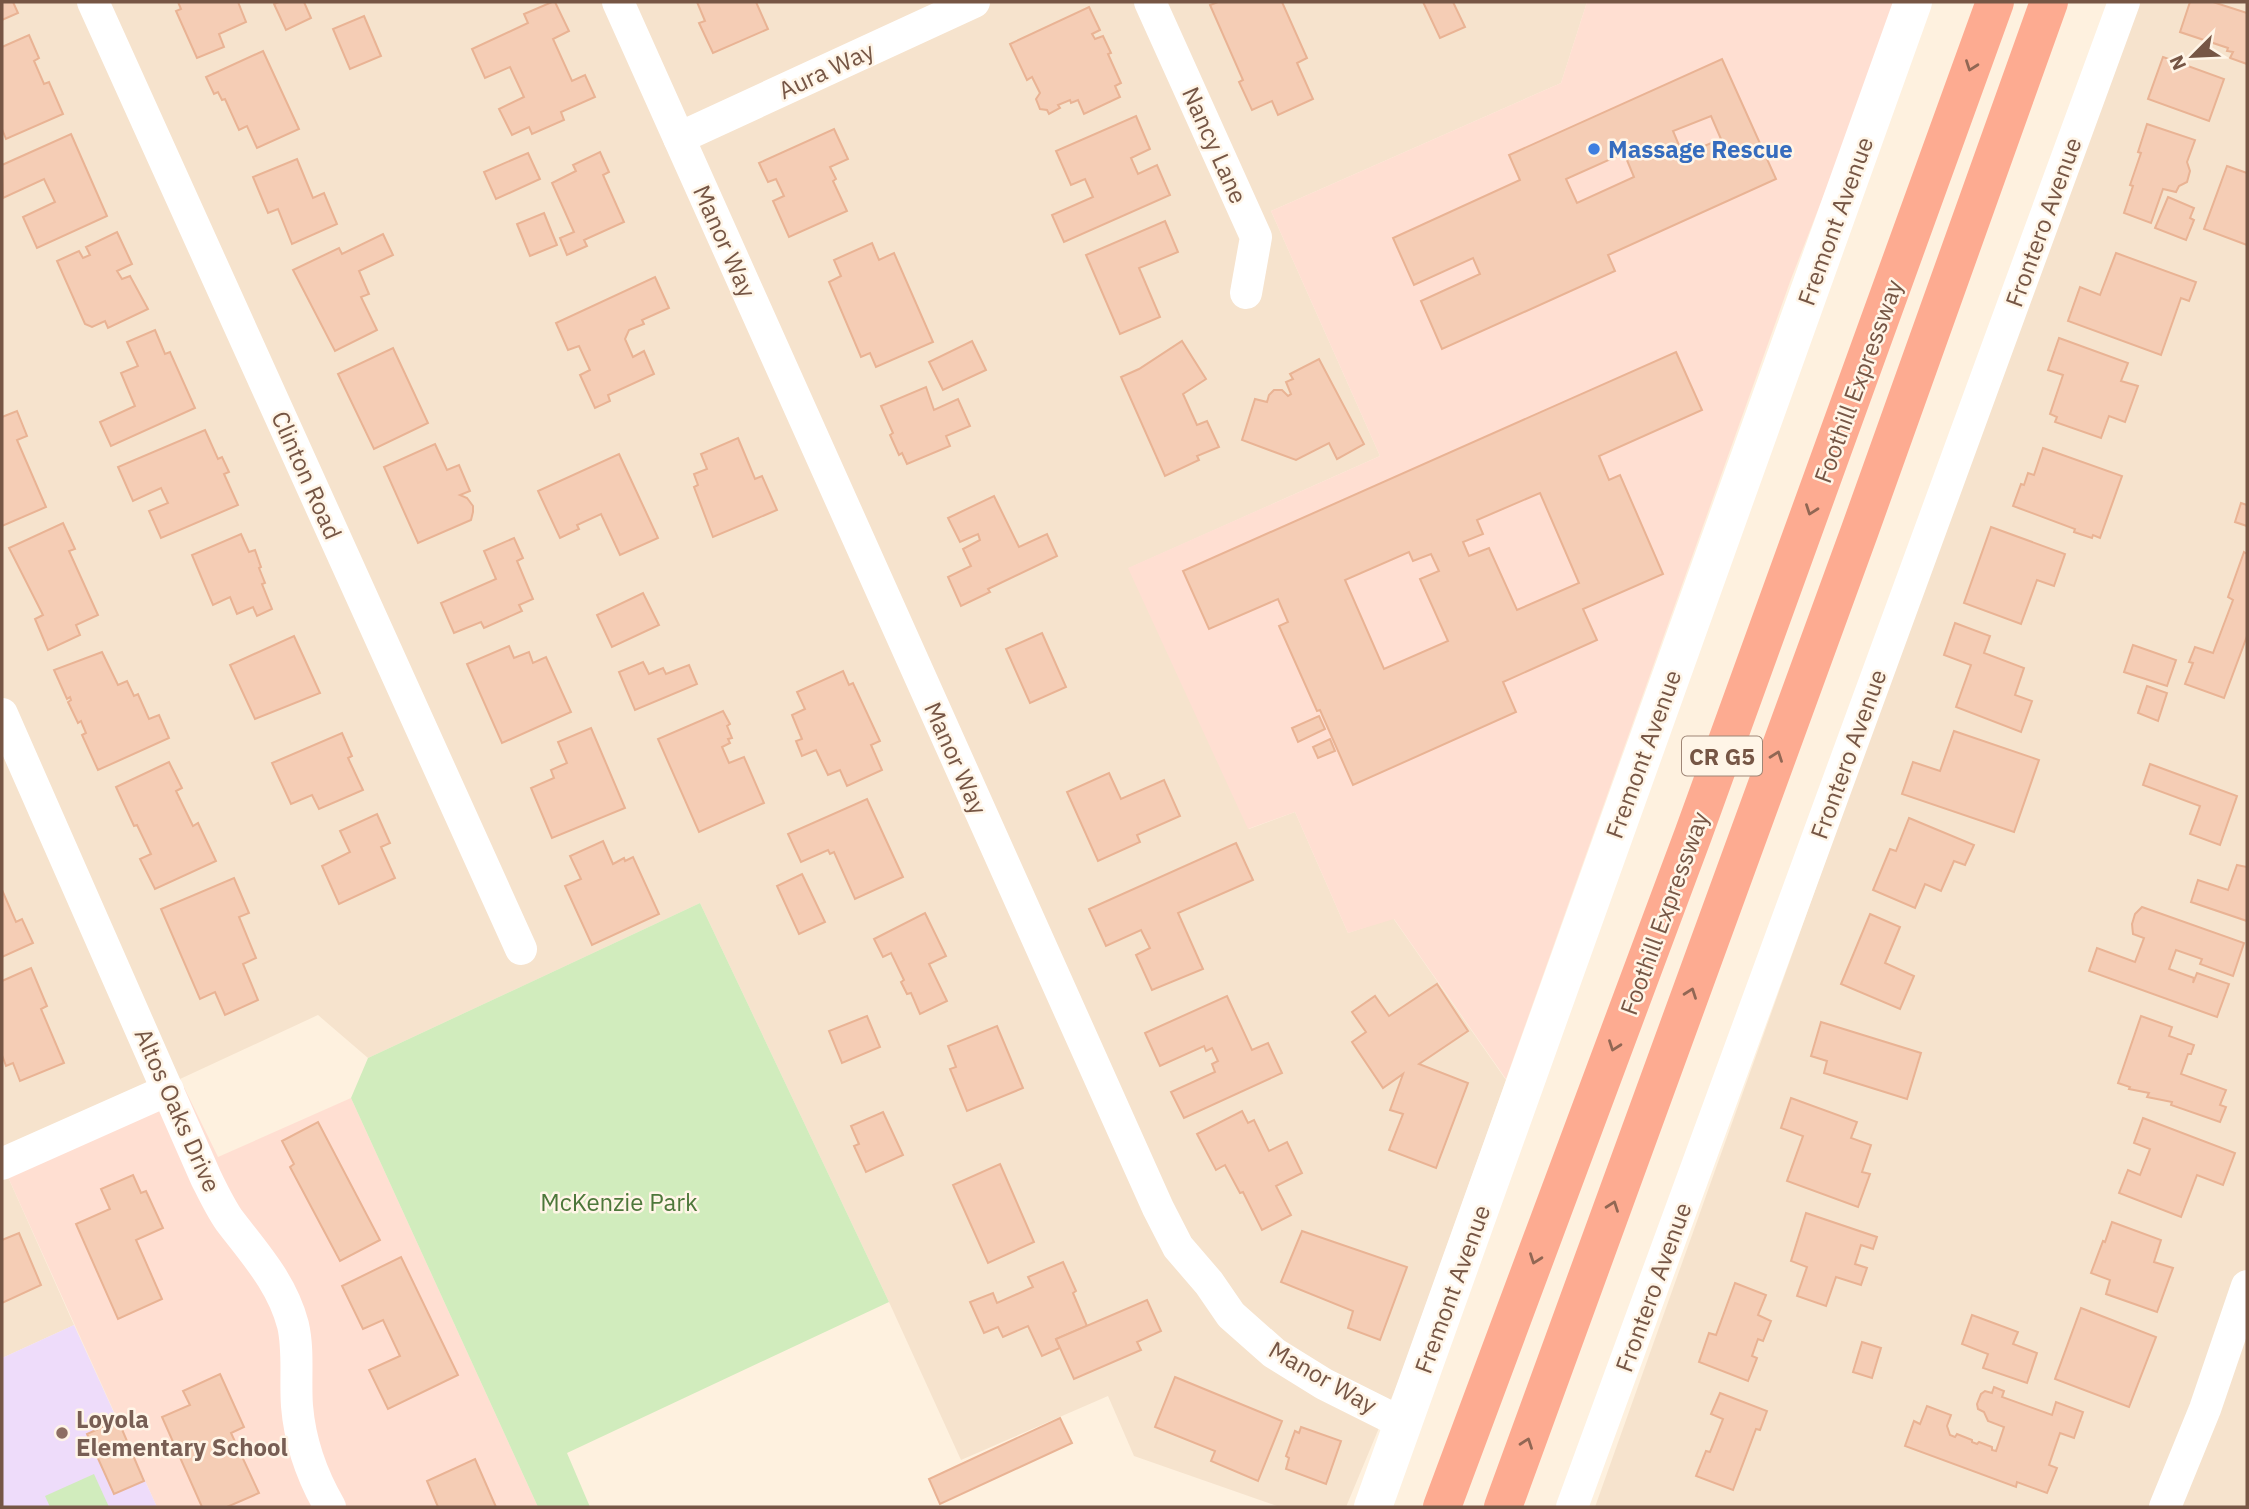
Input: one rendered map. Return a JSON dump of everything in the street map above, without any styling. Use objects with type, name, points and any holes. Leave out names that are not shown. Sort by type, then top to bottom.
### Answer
[{"type":"highway","name":"Foothill Expressway","points":[[1442,1507],[1693,835],[1995,2]]},
{"type":"highway","name":"CR G5","points":[[1503,1507],[1855,543],[2049,2]]},
{"type":"street","name":"Clinton Road","points":[[93,2],[521,949]]},
{"type":"street","name":"Manor Way","points":[[618,2],[1178,1247],[1209,1283],[1231,1315],[1274,1353],[1324,1384],[1404,1424]]},
{"type":"street","name":"Aura Way","points":[[679,138],[942,8],[974,2]]},
{"type":"street","name":"Nancy Lane","points":[[1150,2],[1256,237],[1246,293]]},
{"type":"street","name":"Fremont Avenue","points":[[1373,1507],[1913,2]]},
{"type":"street","name":"Frontero Avenue","points":[[1572,1507],[2124,2]]},
{"type":"street","name":"Altos Oaks Drive","points":[[2,714],[206,1178],[228,1217],[281,1290],[293,1326],[297,1408],[307,1457],[330,1507]]},
{"type":"street","points":[[2,1164],[168,1090]]},
{"type":"street","points":[[2165,1507],[2205,1409],[2247,1286]]},
{"type":"shaded area","points":[[2,2],[1587,2],[1561,83],[1271,211],[1380,456],[1129,568],[1249,829],[1295,812],[1348,933],[1393,918],[1506,1080],[1399,1380],[1346,1507],[1280,1507],[1134,1456],[1108,1396],[961,1460],[700,903],[368,1058],[318,1015],[180,1079],[168,1090],[8,1177],[74,1325],[2,1358]]},
{"type":"shaded area","points":[[1587,2],[1899,2],[1791,279],[1506,1079],[1394,919],[1348,933],[1295,812],[1248,829],[1128,568],[1380,456],[1271,211],[1561,83]]},
{"type":"shaded area","points":[[2132,2],[2247,2],[2247,1507],[1595,1507]]},
{"type":"shaded area","points":[[180,1079],[218,1157],[351,1098],[538,1507],[157,1507],[8,1177],[168,1090]]},
{"type":"shaded area","name":"Loyola Elementary School","points":[[74,1325],[157,1507],[2,1507],[2,1358]]},
{"type":"green space","name":"McKenzie Park","points":[[700,903],[889,1302],[567,1453],[590,1507],[538,1507],[351,1098],[368,1058]]},
{"type":"green space","points":[[94,1474],[109,1507],[50,1507],[45,1496]]},
{"type":"building","points":[[2,2],[13,2],[18,13],[2,20]]},
{"type":"building","points":[[178,2],[238,2],[246,22],[219,34],[224,47],[197,58],[176,11],[181,9]]},
{"type":"building","points":[[304,2],[311,18],[286,30],[274,4]]},
{"type":"building","points":[[555,2],[569,31],[553,39],[572,81],[585,75],[595,97],[561,112],[564,120],[532,134],[529,127],[512,135],[499,109],[524,97],[510,67],[485,78],[472,49],[528,23],[524,14]]},
{"type":"building","points":[[697,2],[756,2],[768,29],[713,53],[699,23],[705,21]]},
{"type":"building","points":[[1218,2],[1282,2],[1307,58],[1297,63],[1313,99],[1278,115],[1272,101],[1252,110],[1239,82],[1243,80],[1210,5]]},
{"type":"building","points":[[1423,2],[1453,2],[1465,27],[1440,38]]},
{"type":"building","points":[[2190,2],[2213,2],[2247,13],[2247,64],[2230,58],[2233,52],[2227,51],[2228,48],[2180,32]]},
{"type":"building","points":[[1089,7],[1100,30],[1092,34],[1095,39],[1103,36],[1111,53],[1108,54],[1121,83],[1115,86],[1120,97],[1084,114],[1078,100],[1071,103],[1070,100],[1058,105],[1060,108],[1049,114],[1047,110],[1040,109],[1036,99],[1040,93],[1032,77],[1027,80],[1010,44]]},
{"type":"building","points":[[364,16],[381,56],[350,69],[333,29]]},
{"type":"building","points":[[29,35],[39,58],[34,61],[44,84],[49,82],[63,114],[6,139],[2,129],[2,47]]},
{"type":"building","points":[[263,51],[299,129],[257,148],[247,126],[239,130],[225,99],[222,100],[218,92],[214,94],[206,77]]},
{"type":"building","points":[[2163,57],[2224,79],[2209,121],[2148,99]]},
{"type":"building","points":[[1722,59],[1776,179],[1608,255],[1615,271],[1442,349],[1421,301],[1480,274],[1473,258],[1414,285],[1393,238],[1520,180],[1509,155]],"holes":[[[1711,116],[1721,139],[1683,155],[1673,131]],[[1624,153],[1634,177],[1577,203],[1566,179]]]},
{"type":"building","points":[[1136,116],[1150,149],[1131,158],[1138,174],[1157,165],[1170,195],[1064,242],[1052,215],[1093,197],[1085,179],[1071,185],[1056,151]]},
{"type":"building","points":[[2147,124],[2195,140],[2187,162],[2190,171],[2187,182],[2179,186],[2176,192],[2163,189],[2151,223],[2124,213]]},
{"type":"building","points":[[834,129],[848,159],[830,167],[836,179],[833,181],[847,211],[789,237],[773,201],[784,196],[776,179],[768,182],[759,163]]},
{"type":"building","points":[[71,134],[107,216],[37,248],[23,217],[55,202],[44,179],[3,198],[2,165]]},
{"type":"building","points":[[600,152],[609,172],[603,175],[624,222],[584,240],[587,246],[567,255],[560,238],[574,232],[552,183],[576,171],[573,165]]},
{"type":"building","points":[[528,153],[540,179],[496,199],[484,172]]},
{"type":"building","points":[[297,159],[313,198],[324,193],[337,224],[292,244],[278,209],[268,213],[253,177]]},
{"type":"building","points":[[2227,166],[2247,173],[2247,245],[2204,229]]},
{"type":"building","points":[[2168,197],[2194,208],[2190,218],[2194,220],[2186,240],[2155,228]]},
{"type":"building","points":[[544,213],[557,245],[530,256],[517,224]]},
{"type":"building","points":[[1165,221],[1178,252],[1139,268],[1160,317],[1120,334],[1086,255]]},
{"type":"building","points":[[117,232],[132,264],[117,271],[122,279],[130,276],[148,309],[108,328],[105,321],[92,327],[85,324],[57,261],[79,251],[83,258],[90,255],[86,247]]},
{"type":"building","points":[[383,234],[393,255],[359,271],[369,294],[361,297],[377,330],[335,351],[293,270],[339,248],[342,254]]},
{"type":"building","points":[[872,243],[879,260],[894,253],[933,342],[876,367],[870,353],[861,357],[829,282],[841,276],[834,260]]},
{"type":"building","points":[[2116,253],[2196,282],[2189,301],[2181,298],[2161,355],[2068,321],[2080,287],[2100,295]]},
{"type":"building","points":[[655,277],[669,308],[642,320],[644,324],[629,330],[625,339],[633,357],[644,351],[654,374],[608,395],[610,401],[595,408],[580,375],[590,370],[579,346],[568,350],[556,323]]},
{"type":"building","points":[[155,330],[165,354],[170,352],[195,408],[111,446],[100,422],[135,406],[121,373],[138,366],[127,342]]},
{"type":"building","points":[[2059,338],[2128,363],[2121,381],[2138,386],[2125,422],[2109,416],[2101,438],[2055,422],[2057,417],[2050,414],[2063,375],[2048,370]]},
{"type":"building","points":[[972,341],[986,370],[943,390],[929,362]]},
{"type":"building","points":[[1182,341],[1206,379],[1183,394],[1197,425],[1207,421],[1219,447],[1197,456],[1199,460],[1165,476],[1121,377],[1139,369]]},
{"type":"building","points":[[393,348],[428,423],[374,449],[338,374]]},
{"type":"building","points":[[1676,352],[1702,410],[1599,456],[1609,480],[1620,475],[1663,574],[1583,609],[1597,640],[1503,682],[1516,712],[1353,785],[1279,626],[1288,622],[1278,599],[1209,629],[1183,571]],"holes":[[[1540,493],[1579,583],[1517,610],[1489,548],[1469,556],[1463,542],[1483,534],[1477,520]],[[1409,552],[1413,561],[1431,554],[1439,571],[1420,579],[1448,641],[1384,669],[1345,580]]]},
{"type":"building","points":[[1319,359],[1364,444],[1337,459],[1329,443],[1296,460],[1242,440],[1255,399],[1267,402],[1274,390],[1282,390],[1288,396],[1291,394],[1286,382],[1293,379],[1290,374]]},
{"type":"building","points":[[926,387],[934,410],[958,399],[970,426],[946,436],[950,446],[907,464],[902,453],[899,455],[890,435],[893,433],[881,406]]},
{"type":"building","points":[[17,411],[27,436],[17,440],[46,507],[2,526],[2,417]]},
{"type":"building","points":[[205,430],[218,459],[222,457],[229,472],[224,474],[238,505],[161,538],[149,511],[168,503],[161,488],[133,501],[118,467]]},
{"type":"building","points":[[738,438],[755,479],[762,476],[777,510],[713,537],[694,487],[698,485],[694,474],[707,469],[701,454]]},
{"type":"building","points":[[435,444],[447,470],[459,465],[470,491],[460,495],[467,498],[473,506],[473,512],[471,520],[418,543],[384,467]]},
{"type":"building","points":[[2043,448],[2122,476],[2100,538],[2074,532],[2075,529],[2013,506],[2028,473],[2034,475]]},
{"type":"building","points":[[619,454],[658,538],[620,555],[601,514],[577,525],[579,529],[560,538],[538,491]]},
{"type":"building","points":[[994,496],[1019,547],[1047,534],[1057,556],[988,589],[990,592],[961,606],[948,577],[971,566],[963,549],[980,540],[978,534],[960,542],[948,518]]},
{"type":"building","points":[[2241,503],[2247,505],[2247,526],[2235,522]]},
{"type":"building","points":[[63,523],[75,549],[69,551],[98,615],[76,625],[80,635],[48,650],[35,619],[43,615],[9,548]]},
{"type":"building","points":[[1991,527],[2065,554],[2054,586],[2037,580],[2021,624],[1964,603]]},
{"type":"building","points":[[241,534],[249,552],[255,550],[265,583],[262,584],[272,609],[257,616],[253,607],[237,614],[230,597],[213,605],[192,555]]},
{"type":"building","points":[[514,538],[523,558],[517,561],[533,599],[519,605],[522,611],[484,628],[481,622],[454,633],[441,603],[496,579],[484,551]]},
{"type":"building","points":[[2244,552],[2247,554],[2247,636],[2224,698],[2185,684],[2193,663],[2189,662],[2195,647],[2213,653],[2233,600],[2228,597]]},
{"type":"building","points":[[643,593],[659,625],[612,647],[597,615]]},
{"type":"building","points":[[1955,623],[1990,636],[1984,653],[2024,668],[2015,695],[2032,701],[2021,732],[1956,707],[1971,665],[1944,655]]},
{"type":"building","points":[[1042,633],[1066,687],[1030,703],[1006,649]]},
{"type":"building","points":[[294,636],[320,693],[255,719],[230,665]]},
{"type":"building","points":[[2133,645],[2176,660],[2167,686],[2124,672]]},
{"type":"building","points":[[509,646],[514,658],[529,652],[533,663],[546,657],[571,712],[502,743],[467,664]]},
{"type":"building","points":[[102,652],[118,685],[127,681],[134,696],[138,694],[149,719],[159,715],[169,738],[98,770],[82,735],[86,733],[81,721],[78,723],[68,702],[70,697],[67,699],[54,670]]},
{"type":"building","points":[[643,662],[649,674],[663,668],[666,674],[689,665],[697,684],[635,710],[619,672]]},
{"type":"building","points":[[843,671],[849,685],[853,683],[880,741],[871,745],[882,770],[847,786],[840,770],[828,775],[816,750],[802,756],[796,741],[802,739],[792,715],[805,709],[797,692]]},
{"type":"building","points":[[2147,686],[2167,693],[2158,721],[2138,713]]},
{"type":"building","points":[[723,711],[730,724],[727,726],[732,738],[728,739],[730,743],[722,747],[729,763],[744,757],[764,803],[699,832],[658,739]]},
{"type":"building","points":[[1319,716],[1325,729],[1298,742],[1292,728]]},
{"type":"building","points":[[591,728],[625,808],[552,838],[531,788],[554,778],[551,770],[567,763],[558,742]]},
{"type":"building","points":[[1954,731],[2039,760],[2014,832],[1902,794],[1913,762],[1940,771]]},
{"type":"building","points":[[342,733],[352,756],[348,758],[363,790],[319,809],[312,795],[291,804],[272,763]]},
{"type":"building","points":[[1330,739],[1335,751],[1318,758],[1313,747]]},
{"type":"building","points":[[169,762],[182,788],[176,791],[193,826],[198,823],[216,861],[155,889],[140,859],[151,854],[137,825],[134,826],[116,787]]},
{"type":"building","points":[[2150,764],[2237,796],[2220,845],[2190,834],[2200,806],[2143,785]]},
{"type":"building","points":[[1109,773],[1121,799],[1164,780],[1180,816],[1137,835],[1140,842],[1098,861],[1067,792]]},
{"type":"building","points":[[867,799],[903,877],[855,899],[834,852],[830,854],[828,850],[801,862],[788,834]]},
{"type":"building","points":[[377,814],[390,843],[381,847],[395,878],[339,904],[322,866],[350,852],[340,831]]},
{"type":"building","points":[[1909,818],[1974,845],[1965,865],[1954,861],[1941,891],[1925,884],[1915,908],[1873,890],[1890,849],[1896,851]]},
{"type":"building","points":[[603,841],[613,864],[633,857],[659,914],[592,945],[565,886],[581,879],[570,856]]},
{"type":"building","points":[[1236,843],[1253,880],[1178,913],[1203,969],[1152,990],[1136,955],[1150,948],[1141,930],[1106,946],[1089,909]]},
{"type":"building","points":[[2237,865],[2247,867],[2247,921],[2191,902],[2198,880],[2228,890]]},
{"type":"building","points":[[802,874],[825,922],[799,934],[777,886]]},
{"type":"building","points":[[234,878],[249,913],[239,917],[256,958],[243,964],[258,1000],[225,1015],[215,992],[200,999],[161,909]]},
{"type":"building","points":[[2,890],[16,922],[22,919],[33,943],[2,957]]},
{"type":"building","points":[[2142,907],[2244,943],[2233,976],[2200,964],[2202,959],[2176,950],[2169,969],[2194,978],[2193,983],[2197,973],[2229,984],[2217,1017],[2089,971],[2097,948],[2135,962],[2144,938],[2133,934],[2132,924],[2135,914]]},
{"type":"building","points":[[925,913],[946,956],[929,964],[947,1001],[920,1014],[911,993],[907,994],[901,982],[904,980],[891,953],[883,957],[874,939]]},
{"type":"building","points":[[1870,914],[1900,927],[1885,963],[1914,976],[1900,1009],[1841,984]]},
{"type":"building","points":[[31,968],[47,1006],[41,1009],[64,1063],[20,1081],[13,1063],[6,1066],[2,1055],[2,981]]},
{"type":"building","points":[[1437,984],[1468,1031],[1419,1064],[1468,1083],[1436,1168],[1389,1150],[1403,1114],[1390,1110],[1403,1074],[1383,1088],[1352,1042],[1366,1032],[1352,1012],[1375,996],[1389,1016]]},
{"type":"building","points":[[1227,996],[1252,1050],[1268,1043],[1282,1073],[1184,1118],[1171,1092],[1215,1072],[1212,1064],[1218,1061],[1212,1048],[1206,1051],[1204,1046],[1160,1066],[1145,1033]]},
{"type":"building","points":[[867,1016],[880,1047],[842,1063],[829,1031]]},
{"type":"building","points":[[2141,1016],[2172,1027],[2169,1036],[2194,1045],[2181,1074],[2226,1090],[2220,1105],[2226,1107],[2220,1122],[2171,1105],[2172,1102],[2147,1097],[2149,1093],[2129,1089],[2130,1087],[2118,1083]]},
{"type":"building","points":[[1821,1022],[1921,1053],[1907,1099],[1824,1073],[1827,1061],[1811,1056]]},
{"type":"building","points":[[997,1026],[1023,1088],[967,1111],[950,1069],[956,1067],[948,1046]]},
{"type":"building","points":[[1791,1098],[1857,1122],[1851,1138],[1871,1145],[1862,1172],[1870,1174],[1858,1207],[1787,1181],[1803,1136],[1781,1128]]},
{"type":"building","points":[[1242,1111],[1248,1123],[1254,1120],[1269,1151],[1287,1142],[1302,1173],[1276,1186],[1291,1215],[1262,1230],[1243,1192],[1240,1193],[1225,1165],[1216,1170],[1197,1134]]},
{"type":"building","points":[[883,1112],[903,1155],[866,1172],[854,1146],[859,1144],[851,1126]]},
{"type":"building","points":[[2143,1118],[2235,1153],[2223,1185],[2197,1175],[2181,1217],[2119,1193],[2128,1170],[2140,1175],[2150,1149],[2134,1143]]},
{"type":"building","points":[[318,1122],[380,1240],[340,1261],[290,1167],[294,1164],[282,1141]]},
{"type":"building","points":[[1000,1164],[1034,1242],[988,1263],[953,1185]]},
{"type":"building","points":[[133,1175],[141,1193],[146,1191],[163,1228],[136,1240],[162,1299],[118,1319],[76,1224],[110,1209],[101,1189]]},
{"type":"building","points":[[1806,1213],[1877,1237],[1873,1249],[1861,1245],[1855,1264],[1867,1268],[1861,1285],[1836,1277],[1826,1306],[1797,1296],[1807,1267],[1791,1261]]},
{"type":"building","points":[[2112,1222],[2161,1240],[2154,1262],[2173,1268],[2157,1312],[2106,1294],[2110,1280],[2091,1273]]},
{"type":"building","points":[[1302,1231],[1407,1267],[1380,1340],[1348,1328],[1353,1311],[1281,1282]]},
{"type":"building","points":[[19,1233],[41,1285],[2,1303],[2,1240]]},
{"type":"building","points":[[401,1257],[458,1375],[388,1409],[369,1370],[400,1356],[383,1320],[363,1329],[342,1286]]},
{"type":"building","points":[[1063,1262],[1087,1326],[1056,1339],[1060,1348],[1042,1356],[1028,1326],[1003,1337],[998,1327],[984,1333],[970,1302],[993,1293],[997,1303],[1033,1287],[1028,1277]]},
{"type":"building","points":[[1735,1283],[1766,1295],[1758,1315],[1771,1321],[1763,1341],[1758,1339],[1752,1356],[1757,1358],[1748,1381],[1699,1362],[1709,1333],[1716,1335]]},
{"type":"building","points":[[1147,1300],[1161,1331],[1137,1342],[1141,1350],[1074,1379],[1056,1339]]},
{"type":"building","points":[[2081,1308],[2156,1337],[2129,1407],[2055,1379]]},
{"type":"building","points":[[1972,1315],[2018,1332],[2013,1344],[2037,1353],[2027,1383],[1983,1368],[1988,1354],[1962,1344]]},
{"type":"building","points":[[1862,1342],[1881,1348],[1872,1378],[1853,1372]]},
{"type":"building","points":[[220,1374],[244,1427],[231,1433],[259,1493],[227,1507],[202,1507],[162,1417],[190,1405],[183,1391]]},
{"type":"building","points":[[1175,1377],[1282,1421],[1258,1481],[1211,1461],[1215,1451],[1155,1427]]},
{"type":"building","points":[[1994,1387],[2004,1391],[2002,1397],[2052,1415],[2056,1402],[2083,1412],[2074,1438],[2060,1433],[2049,1465],[2057,1468],[2047,1493],[2017,1482],[2016,1487],[1905,1446],[1914,1421],[1920,1424],[1927,1406],[1951,1415],[1947,1426],[1950,1435],[1955,1437],[1957,1434],[1996,1451],[2004,1427],[1988,1421],[1977,1404],[1981,1394],[1985,1391],[1992,1393]]},
{"type":"building","points":[[1720,1393],[1767,1411],[1760,1430],[1756,1429],[1733,1490],[1696,1476],[1706,1451],[1710,1452],[1723,1419],[1711,1414]]},
{"type":"building","points":[[1060,1418],[1072,1443],[940,1504],[929,1479]]},
{"type":"building","points":[[118,1420],[144,1481],[114,1494],[87,1434]]},
{"type":"building","points":[[1301,1427],[1341,1441],[1326,1484],[1286,1469],[1289,1458],[1286,1456],[1295,1431],[1299,1433]]},
{"type":"building","points":[[475,1459],[496,1507],[438,1507],[427,1481]]},
{"type":"place","name":"Massage Rescue","points":[[1594,149]]},
{"type":"place","name":"Loyola Elementary School","points":[[62,1433]]}]
